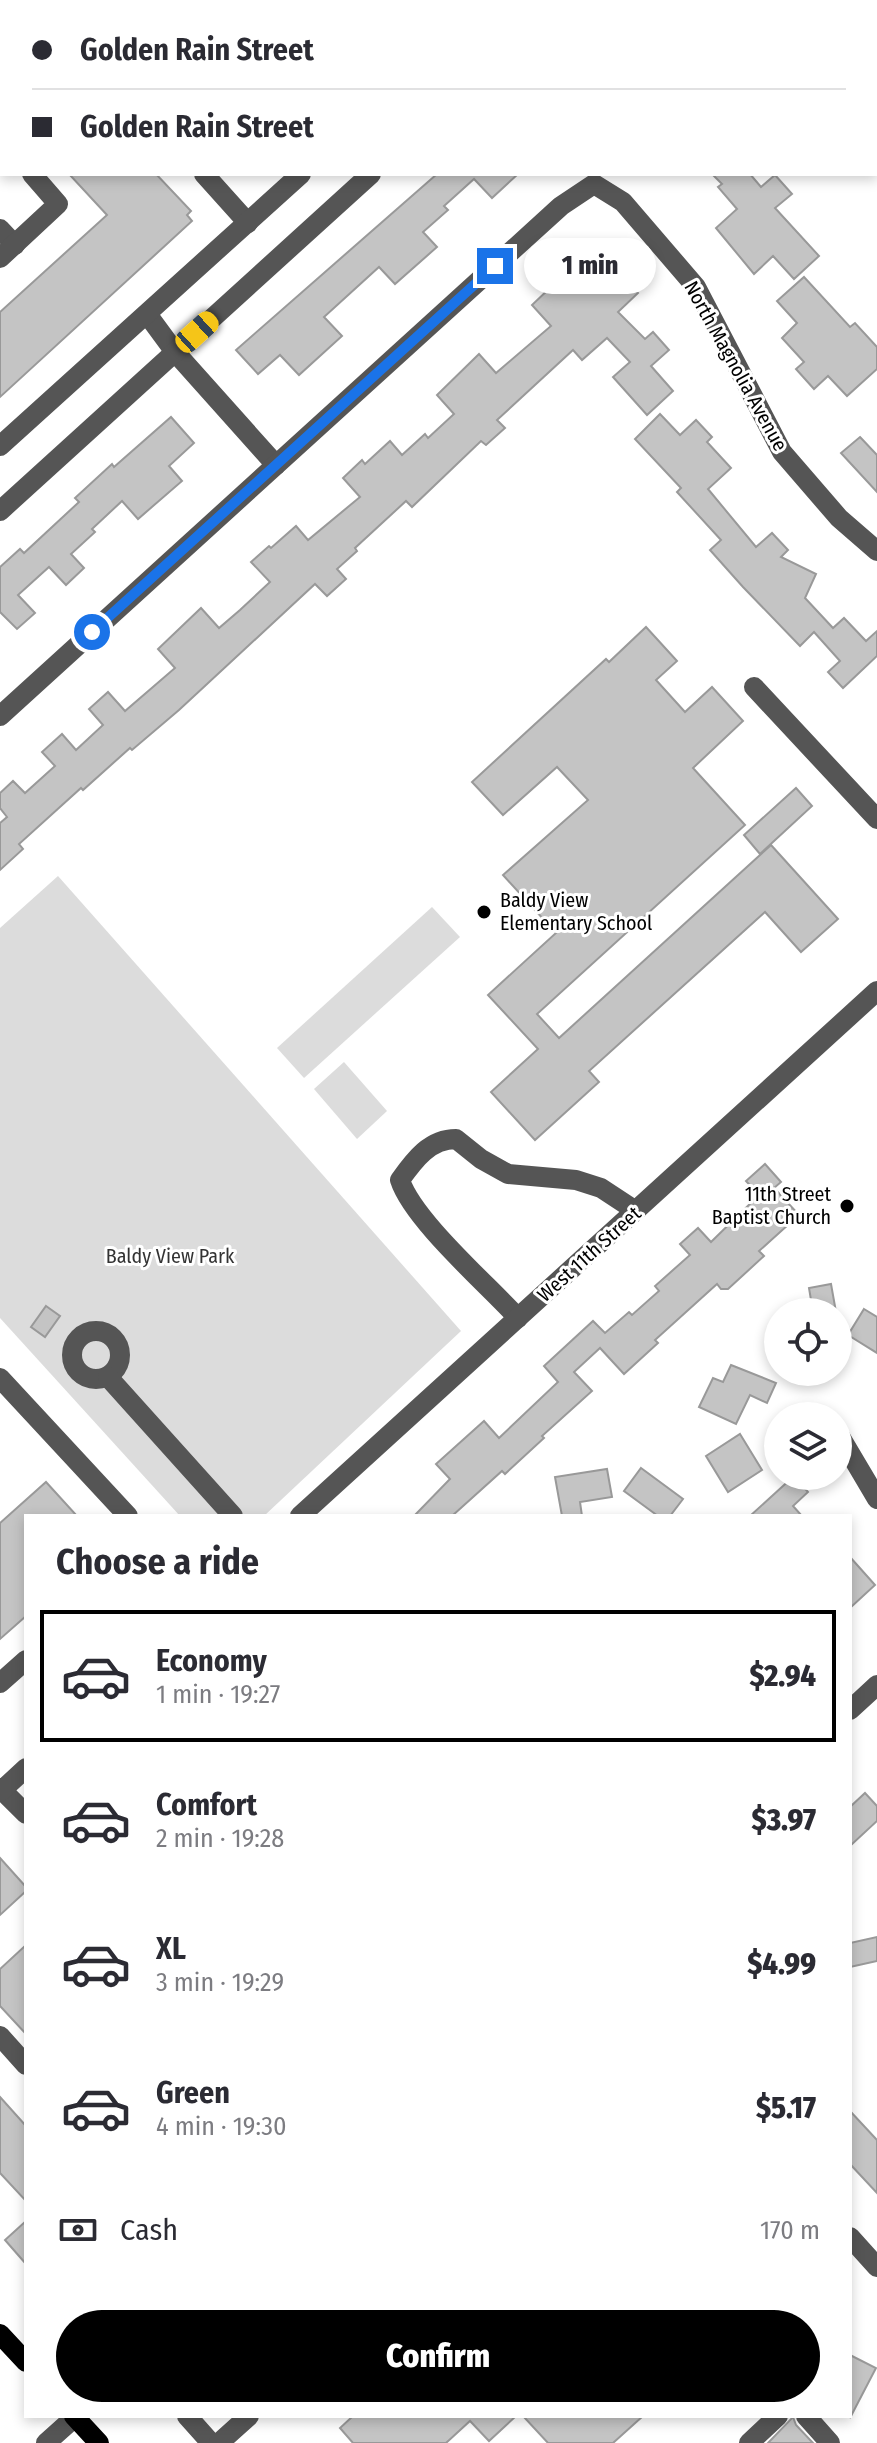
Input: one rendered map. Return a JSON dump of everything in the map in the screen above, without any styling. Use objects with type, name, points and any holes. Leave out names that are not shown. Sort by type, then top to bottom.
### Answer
[{"type":"main road","points":[[0,2334],[24,2356]]},
{"type":"main road","points":[[77,2418],[99,2443]]},
{"type":"street","points":[[0,229],[7,251],[58,204],[34,176]]},
{"type":"street","points":[[206,176],[248,223]]},
{"type":"street","points":[[0,446],[299,176]]},
{"type":"street","points":[[0,511],[369,176]]},
{"type":"street","name":"North Magnolia Avenue","points":[[276,465],[561,206],[594,184],[623,202],[696,287],[782,452],[839,518],[877,551]]},
{"type":"street","points":[[0,716],[276,465],[175,352],[147,314]]},
{"type":"street","points":[[754,687],[877,819]]},
{"type":"street","name":"West 11th Street","points":[[302,1514],[877,991]]},
{"type":"street","points":[[518,1318],[433,1230],[405,1194],[400,1180],[416,1158],[441,1139],[456,1139],[481,1159],[508,1174],[576,1180],[601,1188],[636,1211]]},
{"type":"street","points":[[108,1377],[231,1514]]},
{"type":"street","points":[[0,1378],[126,1514]]},
{"type":"street","points":[[852,1457],[877,1499]]},
{"type":"street","points":[[0,1683],[24,1662]]},
{"type":"street","points":[[852,1708],[877,1685]]},
{"type":"street","points":[[24,1770],[1,1790],[24,1812]]},
{"type":"street","points":[[0,2036],[24,2063]]},
{"type":"street","points":[[852,2239],[877,2267]]},
{"type":"street","points":[[46,2443],[73,2418]]},
{"type":"street","points":[[189,2418],[211,2443]]},
{"type":"street","points":[[219,2443],[247,2418]]},
{"type":"street","points":[[749,2443],[776,2418]]},
{"type":"street","points":[[808,2418],[830,2443]]},
{"type":"green space","name":"Baldy View Park","points":[[58,876],[461,1331],[266,1514],[178,1514],[0,1318],[0,928]]},
{"type":"green space","points":[[432,907],[460,937],[304,1078],[277,1048]]},
{"type":"green space","points":[[344,1062],[387,1111],[357,1139],[314,1089]]},
{"type":"building","points":[[71,176],[158,176],[191,211],[187,215],[192,221],[0,397],[0,312],[107,215]]},
{"type":"building","points":[[435,176],[516,176],[492,198],[474,179],[444,206],[448,210],[423,232],[437,247],[395,284],[379,267],[324,317],[342,336],[299,375],[280,355],[258,374],[236,350]]},
{"type":"building","points":[[714,176],[752,176],[761,187],[776,176],[792,194],[775,208],[819,256],[794,279],[773,256],[754,274],[716,228],[737,209],[718,187],[722,184]]},
{"type":"building","points":[[614,268],[638,293],[618,312],[645,339],[653,332],[669,350],[651,366],[673,391],[647,415],[613,377],[630,362],[607,338],[582,360],[573,350],[497,420],[505,428],[486,445],[481,441],[412,507],[406,501],[355,548],[357,551],[337,569],[346,579],[327,596],[315,584],[179,710],[83,790],[81,788],[19,844],[23,849],[0,870],[0,823],[7,817],[0,808],[0,793],[13,781],[25,793],[55,766],[42,752],[62,734],[76,750],[103,725],[89,709],[108,692],[125,711],[175,668],[158,649],[201,608],[219,628],[240,610],[270,582],[251,562],[296,526],[308,540],[360,497],[343,478],[362,460],[365,464],[390,441],[402,455],[425,434],[428,438],[454,414],[437,395],[479,354],[496,373],[551,326],[532,305],[551,287],[555,291],[578,269],[595,287]]},
{"type":"building","points":[[804,277],[850,327],[855,323],[877,347],[877,369],[847,396],[828,376],[814,389],[796,369],[804,362],[782,338],[797,323],[777,301]]},
{"type":"building","points":[[660,414],[680,435],[696,420],[712,437],[707,442],[731,468],[708,489],[756,547],[772,533],[788,550],[781,557],[816,574],[805,598],[833,628],[844,618],[866,641],[877,631],[877,656],[843,688],[828,672],[840,661],[814,632],[800,646],[743,587],[710,550],[721,540],[677,492],[681,488],[635,439]]},
{"type":"building","points":[[171,417],[194,443],[169,466],[182,481],[138,519],[122,501],[71,554],[84,568],[66,585],[49,567],[18,595],[35,613],[17,629],[0,612],[0,567],[20,549],[24,553],[79,502],[75,498]]},
{"type":"building","points":[[860,437],[877,455],[877,492],[841,453]]},
{"type":"building","points":[[646,627],[677,661],[656,680],[685,712],[712,687],[743,721],[693,768],[745,825],[537,1014],[559,1038],[771,845],[838,919],[801,952],[765,912],[589,1071],[599,1082],[535,1140],[491,1092],[538,1049],[488,995],[556,933],[503,875],[588,800],[557,767],[503,815],[472,782],[606,659],[609,662]]},
{"type":"building","points":[[796,788],[812,806],[760,854],[744,835]]},
{"type":"building","points":[[765,1164],[781,1182],[774,1188],[799,1215],[759,1251],[764,1256],[728,1289],[721,1289],[717,1284],[655,1340],[658,1343],[624,1374],[600,1348],[574,1372],[592,1391],[505,1474],[502,1471],[454,1514],[416,1514],[450,1479],[436,1464],[484,1421],[499,1438],[558,1382],[544,1366],[593,1321],[605,1333],[629,1312],[632,1315],[659,1291],[655,1286],[690,1255],[680,1244],[698,1228],[711,1242],[759,1195],[746,1181]]},
{"type":"building","points":[[831,1284],[834,1298],[811,1298],[809,1288]]},
{"type":"building","points":[[46,1306],[60,1316],[45,1337],[31,1327]]},
{"type":"building","points":[[864,1309],[877,1317],[877,1353],[852,1337],[852,1328]]},
{"type":"building","points":[[731,1365],[764,1378],[764,1386],[775,1386],[767,1402],[750,1395],[736,1424],[699,1407],[713,1378],[723,1382]]},
{"type":"building","points":[[740,1434],[762,1470],[728,1492],[706,1456]]},
{"type":"building","points":[[641,1468],[683,1499],[672,1514],[655,1514],[624,1491]]},
{"type":"building","points":[[607,1469],[612,1497],[580,1502],[582,1514],[562,1514],[555,1477]]},
{"type":"building","points":[[46,1482],[75,1514],[24,1514],[24,1618],[0,1639],[0,1523]]},
{"type":"building","points":[[779,1490],[806,1490],[808,1492],[793,1506],[800,1514],[752,1514]]},
{"type":"building","points":[[852,1559],[875,1585],[852,1606]]},
{"type":"building","points":[[865,1793],[877,1806],[877,1821],[852,1844],[852,1805]]},
{"type":"building","points":[[0,1858],[24,1885],[24,1893],[0,1915]]},
{"type":"building","points":[[877,1937],[877,1961],[852,1967],[852,1943]]},
{"type":"building","points":[[24,1947],[24,2032],[0,2006],[0,1969]]},
{"type":"building","points":[[0,2097],[24,2124],[24,2199],[0,2173]]},
{"type":"building","points":[[852,2113],[877,2140],[877,2193],[852,2166]]},
{"type":"building","points":[[24,2223],[24,2262],[5,2240]]},
{"type":"building","points":[[852,2356],[876,2368],[852,2414]]},
{"type":"building","points":[[351,2418],[514,2418],[489,2441],[470,2421],[446,2443],[353,2443],[340,2428]]},
{"type":"building","points":[[525,2418],[641,2418],[613,2443],[548,2443]]},
{"type":"building","points":[[793,2418],[813,2443],[768,2443]]},
{"type":"place","name":"Baldy View Elementary School","points":[[484,912]]},
{"type":"place","name":"11th Street Baptist Church","points":[[847,1206]]},
{"type":"route","points":[[92,632],[495,266]]}]
